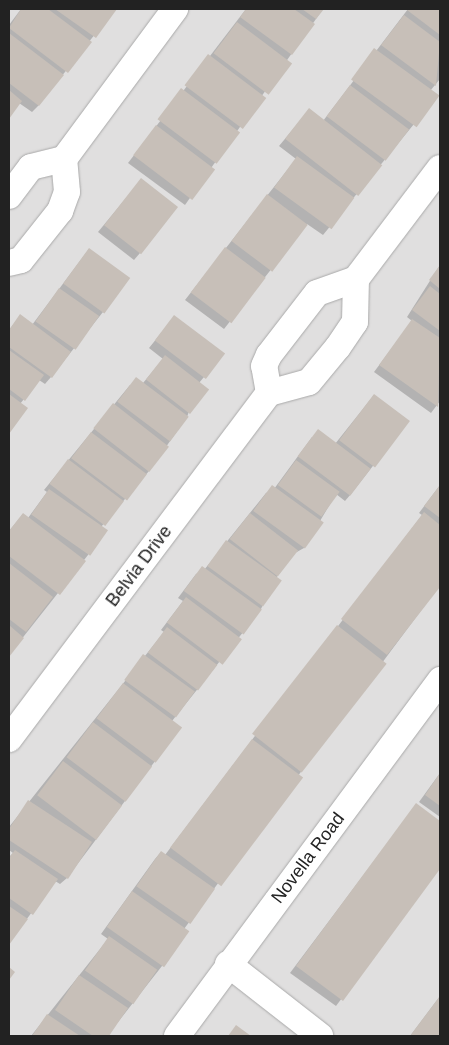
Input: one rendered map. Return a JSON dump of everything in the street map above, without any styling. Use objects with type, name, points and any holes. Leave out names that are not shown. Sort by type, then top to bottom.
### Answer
[{"type":"street","points":[[9,196],[31,167],[64,159],[175,9]]},
{"type":"street","points":[[9,263],[21,260],[60,211],[67,192],[64,159]]},
{"type":"street","points":[[356,279],[356,322],[338,347],[309,382],[269,393],[264,366],[269,355],[317,293],[356,279],[440,168]]},
{"type":"street","name":"Belvia Drive","points":[[9,739],[269,393]]},
{"type":"street","name":"Novella Road","points":[[177,1036],[228,964],[440,680]]},
{"type":"street","points":[[228,964],[320,1036]]},
{"type":"shaded area","points":[[9,9],[440,9],[440,1036],[9,1036]]},
{"type":"building","points":[[21,9],[48,9],[92,42],[68,73],[9,28]]},
{"type":"building","points":[[55,9],[117,9],[96,38]]},
{"type":"building","points":[[246,9],[294,9],[315,24],[292,55],[240,17]]},
{"type":"building","points":[[302,9],[324,9],[316,19]]},
{"type":"building","points":[[440,9],[440,35],[407,10]]},
{"type":"building","points":[[404,15],[440,42],[436,86],[381,45]]},
{"type":"building","points":[[237,22],[292,64],[269,95],[214,53]]},
{"type":"building","points":[[9,33],[64,75],[39,106],[9,83]]},
{"type":"building","points":[[374,48],[440,96],[417,127],[351,80]]},
{"type":"building","points":[[208,54],[266,98],[243,129],[185,85]]},
{"type":"building","points":[[350,85],[409,130],[386,161],[327,116]]},
{"type":"building","points":[[181,88],[240,133],[217,164],[158,119]]},
{"type":"building","points":[[9,90],[22,101],[9,119]]},
{"type":"building","points":[[309,108],[382,165],[358,196],[285,139]]},
{"type":"building","points":[[156,125],[215,170],[192,200],[133,155]]},
{"type":"building","points":[[297,156],[354,198],[332,229],[274,188]]},
{"type":"building","points":[[141,178],[178,207],[141,254],[104,225]]},
{"type":"building","points":[[267,194],[308,225],[272,272],[231,241]]},
{"type":"building","points":[[225,247],[266,278],[231,323],[191,293]]},
{"type":"building","points":[[89,248],[130,278],[104,314],[63,284]]},
{"type":"building","points":[[440,265],[440,289],[429,280]]},
{"type":"building","points":[[430,286],[440,294],[440,331],[412,310]]},
{"type":"building","points":[[59,288],[99,316],[76,350],[35,322]]},
{"type":"building","points":[[20,314],[71,352],[52,378],[9,347],[9,330]]},
{"type":"building","points":[[174,315],[225,354],[206,379],[155,341]]},
{"type":"building","points":[[412,319],[440,338],[438,407],[379,365]]},
{"type":"building","points":[[9,350],[44,375],[25,401],[9,389]]},
{"type":"building","points":[[165,355],[209,389],[190,414],[146,379]]},
{"type":"building","points":[[136,377],[189,417],[170,441],[117,402]]},
{"type":"building","points":[[9,394],[28,408],[9,434]]},
{"type":"building","points":[[374,394],[410,421],[375,467],[339,440]]},
{"type":"building","points":[[113,403],[169,447],[149,472],[93,428]]},
{"type":"building","points":[[318,429],[371,469],[350,496],[298,456]]},
{"type":"building","points":[[91,432],[147,474],[127,500],[71,458]]},
{"type":"building","points":[[68,459],[124,501],[105,526],[49,484]]},
{"type":"building","points":[[296,460],[340,492],[321,517],[278,485]]},
{"type":"building","points":[[272,485],[324,523],[305,549],[253,511]]},
{"type":"building","points":[[440,485],[440,518],[424,506]]},
{"type":"building","points":[[49,489],[108,530],[90,556],[31,514]]},
{"type":"building","points":[[424,512],[440,525],[440,587],[387,655],[341,619]]},
{"type":"building","points":[[23,513],[86,561],[60,595],[9,556],[9,531]]},
{"type":"building","points":[[250,513],[298,551],[278,577],[230,539]]},
{"type":"building","points":[[226,540],[282,581],[263,606],[207,566]]},
{"type":"building","points":[[9,563],[53,597],[26,632],[9,619]]},
{"type":"building","points":[[202,566],[262,609],[244,635],[184,591]]},
{"type":"building","points":[[186,597],[242,639],[223,665],[167,623]]},
{"type":"building","points":[[9,625],[24,638],[9,657]]},
{"type":"building","points":[[337,625],[387,664],[302,773],[252,734]]},
{"type":"building","points":[[167,627],[217,665],[198,690],[148,653]]},
{"type":"building","points":[[143,654],[195,692],[176,718],[124,680]]},
{"type":"building","points":[[123,683],[182,728],[156,763],[97,718]]},
{"type":"building","points":[[93,722],[152,767],[126,802],[67,757]]},
{"type":"building","points":[[252,739],[303,778],[221,886],[170,848]]},
{"type":"building","points":[[63,761],[122,806],[96,840],[37,795]]},
{"type":"building","points":[[440,773],[440,806],[425,795]]},
{"type":"building","points":[[28,800],[92,842],[68,879],[9,840],[9,829]]},
{"type":"building","points":[[416,803],[440,821],[440,869],[343,1001],[296,966]]},
{"type":"building","points":[[15,850],[58,879],[33,915],[9,898],[9,858]]},
{"type":"building","points":[[161,851],[215,889],[190,924],[136,886]]},
{"type":"building","points":[[132,891],[189,931],[164,967],[107,927]]},
{"type":"building","points":[[9,906],[28,919],[9,945]]},
{"type":"building","points":[[109,936],[157,970],[133,1004],[85,970]]},
{"type":"building","points":[[9,967],[15,972],[9,980]]},
{"type":"building","points":[[79,975],[128,1008],[109,1036],[93,1036],[55,1010]]},
{"type":"building","points":[[440,996],[440,1036],[410,1036]]},
{"type":"building","points":[[47,1014],[80,1036],[32,1036]]},
{"type":"building","points":[[236,1025],[251,1036],[228,1036]]}]
